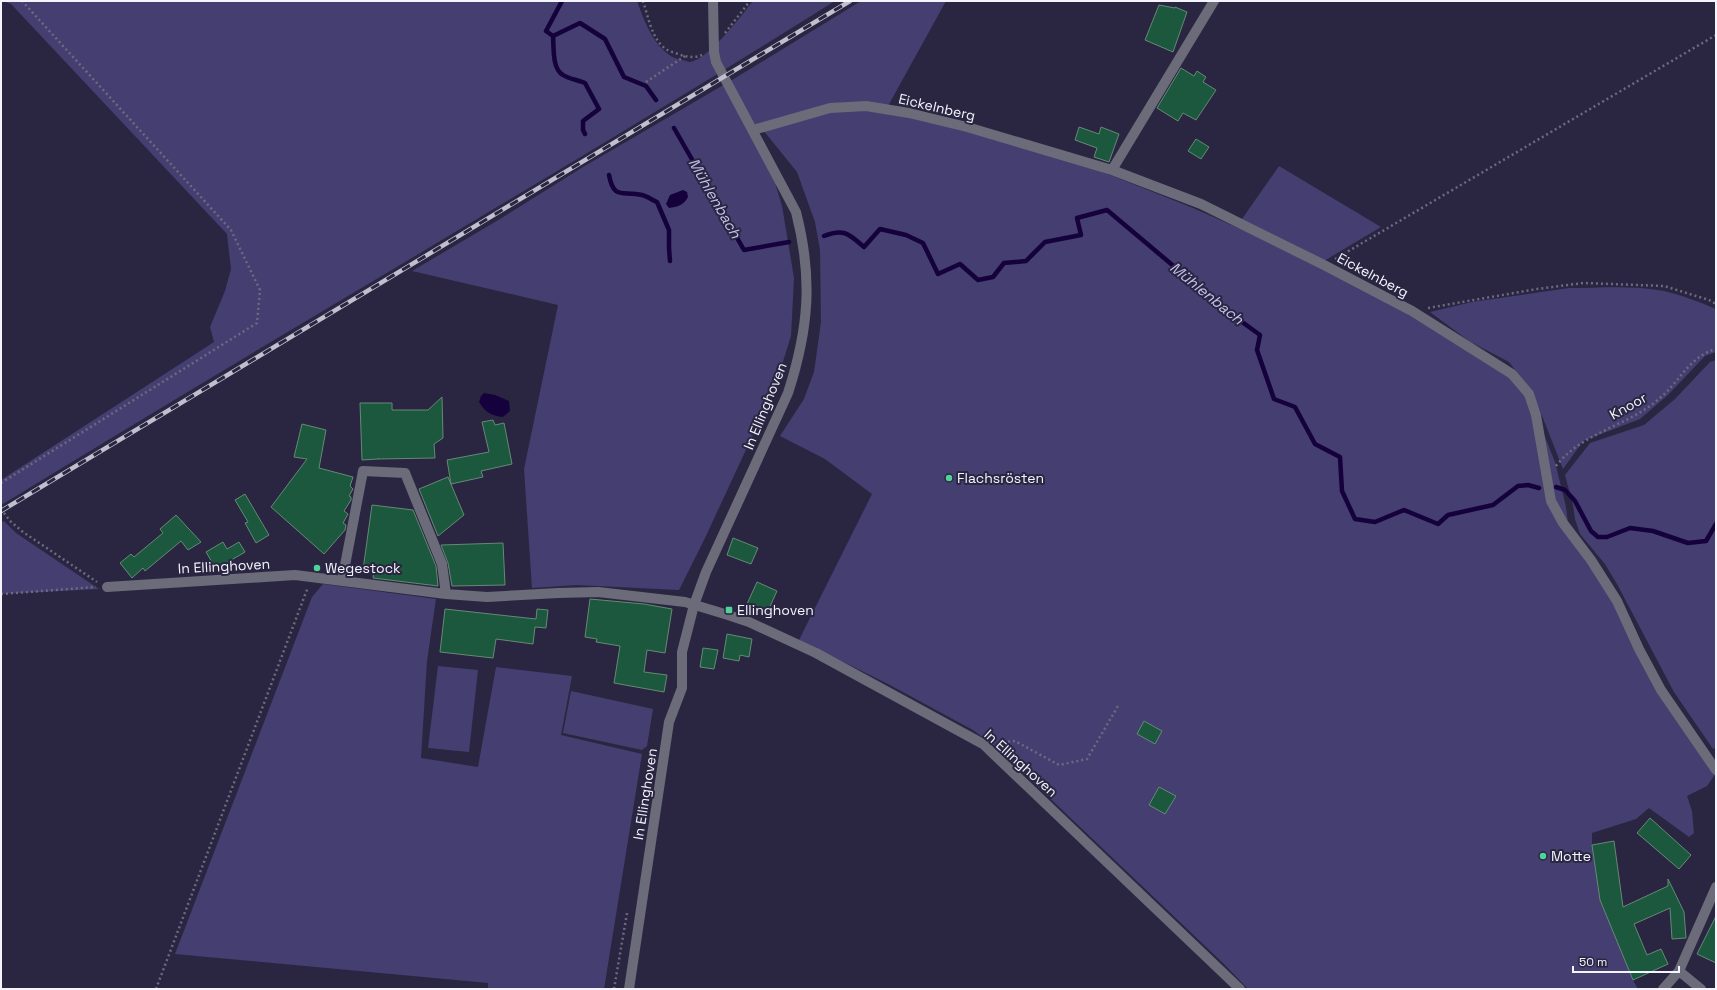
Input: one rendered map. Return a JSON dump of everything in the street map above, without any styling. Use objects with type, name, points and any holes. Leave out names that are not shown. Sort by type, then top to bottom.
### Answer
[{"type":"street","points":[[713,1],[714,52],[716,62],[753,130]]},
{"type":"street","points":[[1112,170],[1214,1]]},
{"type":"street","name":"Eickelnberg","points":[[753,130],[830,108],[866,106],[909,113],[967,127],[1112,170],[1201,204],[1324,265],[1412,311],[1512,374],[1529,394],[1536,415],[1551,501],[1563,523],[1591,560],[1617,601],[1639,649],[1661,690],[1716,770]]},
{"type":"street","name":"In Ellinghoven","points":[[629,989],[669,722],[682,688],[682,652],[694,605],[706,572],[788,393],[803,340],[807,309],[807,267],[802,237],[796,212],[753,130]]},
{"type":"street","points":[[342,581],[363,471],[405,473],[442,564],[446,594]]},
{"type":"street","name":"In Ellinghoven","points":[[107,587],[295,575],[446,594],[487,597],[598,592],[694,605],[749,622],[816,653],[983,744],[1240,989]]},
{"type":"street","points":[[1663,989],[1679,971],[1716,887]]},
{"type":"street","points":[[1679,971],[1701,989]]},
{"type":"path","points":[[1,483],[258,322],[260,290],[230,230],[22,1]]},
{"type":"path","points":[[643,1],[652,28],[660,44],[666,50],[696,58],[714,52]]},
{"type":"path","points":[[714,39],[725,33],[750,1]]},
{"type":"path","points":[[1324,265],[1716,35]]},
{"type":"path","points":[[646,82],[685,56]]},
{"type":"path","points":[[1412,311],[1537,288],[1583,283],[1664,286],[1709,300],[1716,304]]},
{"type":"path","name":"Knoor","points":[[1547,477],[1563,457],[1591,437],[1644,412],[1662,397],[1695,360],[1716,349]]},
{"type":"path","points":[[1,509],[10,521],[23,532],[96,582],[107,587]]},
{"type":"path","points":[[156,989],[312,577]]},
{"type":"path","points":[[1,594],[107,587]]},
{"type":"path","points":[[983,744],[1015,741],[1059,765],[1088,759],[1118,706]]},
{"type":"shaded area","points":[[3,1],[637,1],[648,28],[658,44],[672,57],[690,62],[698,59],[715,45],[733,26],[753,1],[835,1],[524,191],[3,504],[1,502],[1,480],[214,342],[210,327],[225,291],[231,269],[227,234],[11,4]]},
{"type":"shaded area","points":[[861,1],[946,1],[888,106],[957,128],[1083,164],[1193,208],[1261,238],[1353,284],[1504,367],[1528,395],[1555,462],[1566,507],[1569,530],[1716,773],[1707,786],[1687,796],[1692,811],[1694,833],[1689,837],[1649,808],[1636,819],[1592,833],[1592,845],[1600,898],[1638,989],[1248,989],[1224,964],[996,747],[973,730],[888,684],[799,640],[872,494],[825,459],[780,436],[804,399],[814,372],[821,322],[820,250],[815,222],[797,172],[759,125],[748,131],[773,176],[782,206],[794,278],[791,336],[780,371],[757,426],[705,538],[679,590],[577,585],[532,588],[524,469],[558,305],[412,271],[500,219],[583,167],[732,80]]},
{"type":"shaded area","points":[[1279,166],[1381,227],[1324,261],[1242,219]]},
{"type":"shaded area","points":[[683,190],[687,192],[688,197],[686,200],[680,205],[669,208],[666,204],[670,195]]},
{"type":"shaded area","points":[[1629,287],[1653,289],[1697,301],[1716,309],[1716,352],[1705,356],[1668,395],[1640,419],[1583,441],[1563,469],[1533,393],[1509,362],[1469,341],[1430,312],[1472,302],[1569,288]]},
{"type":"shaded area","points":[[1716,360],[1716,748],[1713,749],[1674,692],[1605,564],[1580,534],[1565,475],[1590,443],[1644,425],[1675,399],[1710,362]]},
{"type":"shaded area","points":[[484,393],[495,395],[509,401],[510,411],[503,417],[495,416],[489,413],[479,402]]},
{"type":"shaded area","points":[[4,521],[16,533],[99,589],[1,594],[1,522]]},
{"type":"shaded area","points":[[323,584],[436,599],[427,661],[421,758],[478,767],[496,667],[572,676],[561,735],[642,754],[604,989],[488,989],[488,983],[175,954],[312,597]]},
{"type":"shaded area","points":[[438,666],[478,670],[469,752],[428,748]]},
{"type":"shaded area","points":[[571,691],[653,709],[647,746],[642,750],[563,733]]},
{"type":"building","points":[[1159,5],[1175,7],[1187,12],[1173,52],[1145,40]]},
{"type":"building","points":[[1181,68],[1194,76],[1197,71],[1206,77],[1203,82],[1216,90],[1196,120],[1183,113],[1178,121],[1157,108]]},
{"type":"building","points":[[1079,127],[1099,134],[1101,127],[1119,134],[1109,162],[1094,157],[1097,148],[1075,140]]},
{"type":"building","points":[[1196,139],[1209,147],[1201,159],[1188,151]]},
{"type":"building","points":[[442,397],[443,438],[434,444],[435,458],[362,460],[360,403],[392,403],[392,410],[428,410]]},
{"type":"building","points":[[493,420],[495,425],[504,423],[512,464],[481,471],[483,477],[451,484],[447,460],[489,452],[482,422]]},
{"type":"building","points":[[302,424],[326,430],[319,468],[353,477],[350,486],[353,489],[349,496],[351,497],[351,500],[344,511],[348,514],[343,523],[346,525],[345,530],[324,554],[271,507],[307,459],[294,457]]},
{"type":"building","points":[[448,477],[464,515],[438,536],[419,489]]},
{"type":"building","points":[[245,494],[269,535],[256,543],[245,523],[248,522],[235,500]]},
{"type":"building","points":[[372,505],[413,510],[436,566],[438,586],[373,578],[374,571],[363,570]]},
{"type":"building","points":[[176,515],[201,542],[188,550],[181,541],[145,571],[143,568],[132,578],[120,563],[131,554],[134,557],[163,533],[160,529]]},
{"type":"building","points":[[733,538],[758,548],[751,564],[727,555]]},
{"type":"building","points":[[223,542],[227,549],[239,542],[245,552],[216,569],[206,552]]},
{"type":"building","points":[[503,543],[505,585],[452,586],[448,563],[441,545]]},
{"type":"building","points":[[757,582],[777,591],[767,613],[747,604]]},
{"type":"building","points":[[590,599],[644,604],[672,609],[665,653],[647,650],[644,672],[667,675],[664,692],[614,683],[620,646],[596,642],[597,639],[585,637]]},
{"type":"building","points":[[445,609],[536,619],[537,609],[548,610],[546,628],[535,627],[533,644],[496,639],[493,658],[440,652]]},
{"type":"building","points":[[727,634],[752,639],[749,657],[740,655],[739,661],[723,658]]},
{"type":"building","points":[[703,648],[718,650],[714,669],[700,667]]},
{"type":"building","points":[[1144,721],[1162,731],[1155,744],[1137,734]]},
{"type":"building","points":[[1159,787],[1176,796],[1165,814],[1149,805]]},
{"type":"building","points":[[1650,818],[1691,855],[1679,869],[1637,833]]},
{"type":"building","points":[[1614,841],[1623,907],[1668,886],[1668,879],[1684,912],[1686,938],[1672,939],[1670,908],[1634,924],[1647,955],[1661,949],[1668,964],[1633,980],[1600,900],[1592,845]]},
{"type":"building","points":[[1716,916],[1716,963],[1697,954]]},
{"type":"waterway","name":"Mühlenbach","points":[[562,1],[546,31],[553,36],[580,23],[605,39],[624,77],[646,86],[656,100]]},
{"type":"waterway","points":[[553,36],[554,58],[559,72],[568,78],[585,83],[599,109],[583,121],[583,130],[585,134]]},
{"type":"waterway","name":"Mühlenbach","points":[[674,128],[744,250],[789,242]]},
{"type":"waterway","points":[[609,175],[614,188],[620,193],[642,195],[657,202],[669,230],[670,261]]},
{"type":"waterway","name":"Mühlenbach","points":[[824,236],[837,233],[846,234],[864,247],[880,229],[906,235],[923,243],[938,274],[960,264],[978,280],[993,277],[1004,263],[1026,261],[1045,242],[1081,235],[1077,218],[1107,210],[1227,311],[1260,335],[1257,350],[1274,399],[1295,407],[1315,444],[1340,457],[1342,491],[1355,519],[1375,522],[1404,510],[1438,524],[1448,515],[1493,505],[1518,486],[1528,485],[1539,488]]},
{"type":"waterway","name":"Mühlenbach","points":[[1556,487],[1565,490],[1575,501],[1591,531],[1598,537],[1607,537],[1630,528],[1653,531],[1688,543],[1706,541],[1716,524]]},
{"type":"railway","points":[[1,511],[850,1]]},
{"type":"place","name":"Flachsrösten","points":[[949,478]]},
{"type":"place","name":"Wegestock","points":[[317,568]]},
{"type":"place","name":"Ellinghoven","points":[[729,610]]},
{"type":"place","name":"Motte","points":[[1543,856]]}]
